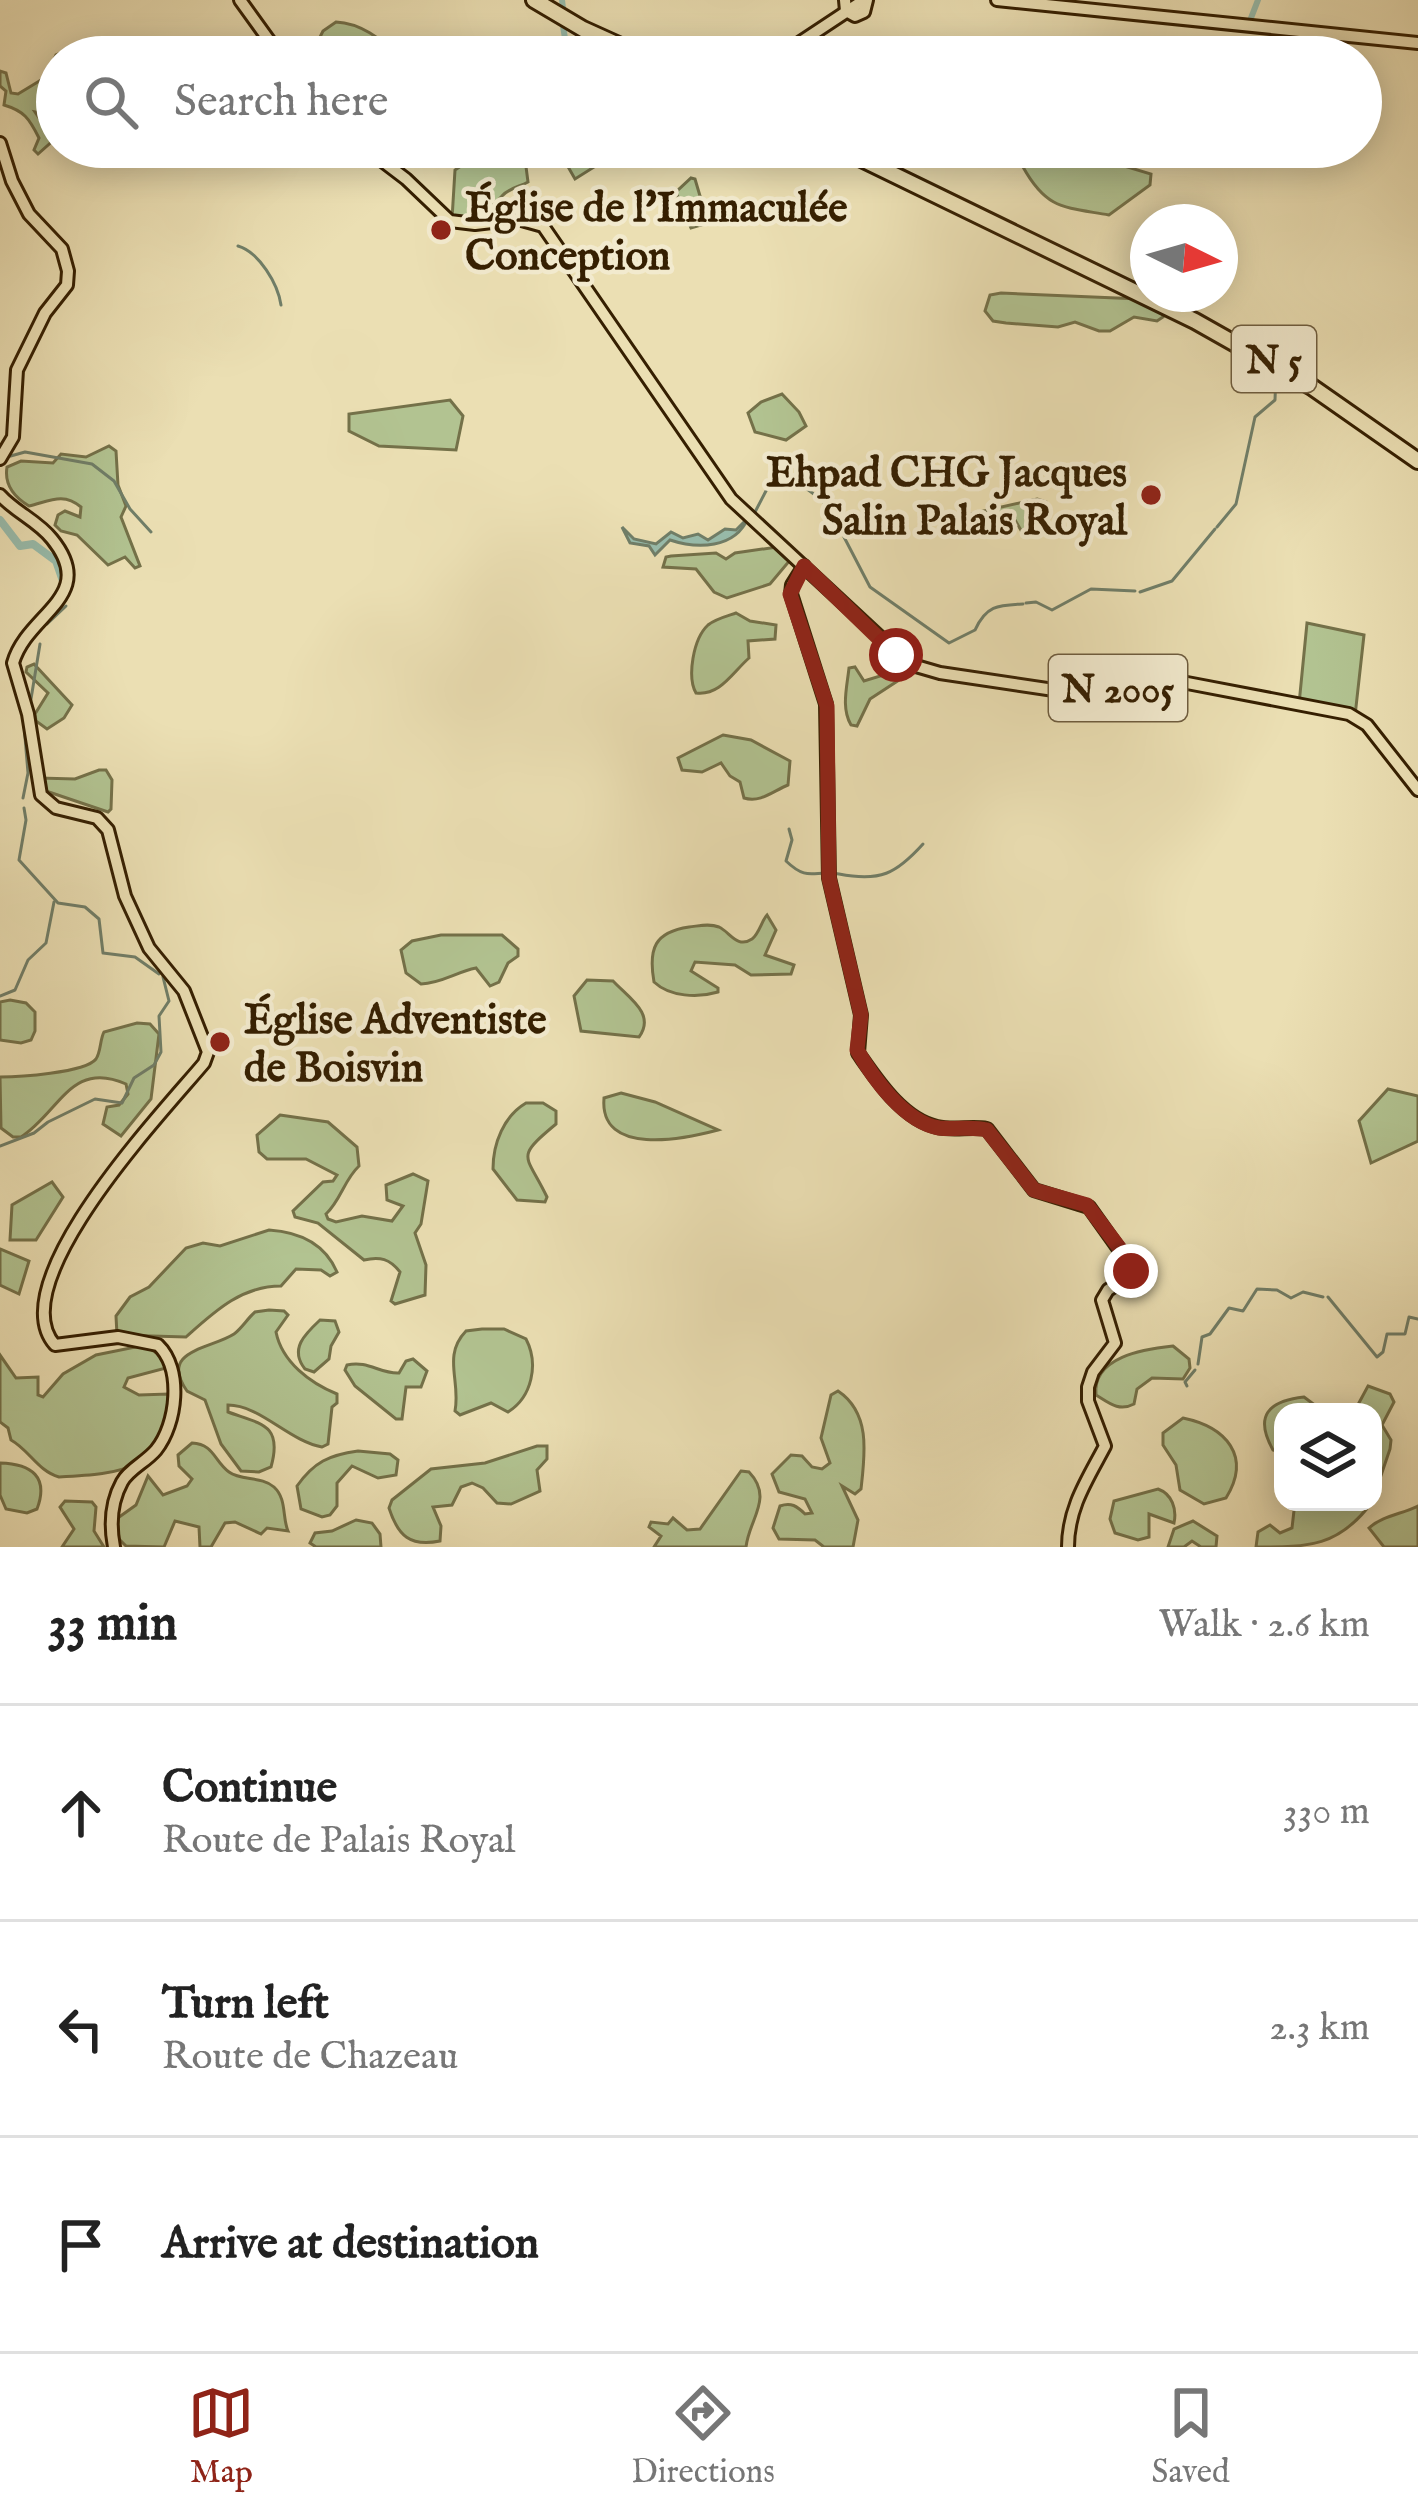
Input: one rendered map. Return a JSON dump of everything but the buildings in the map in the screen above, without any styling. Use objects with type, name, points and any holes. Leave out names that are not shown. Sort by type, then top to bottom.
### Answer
[{"type":"highway","points":[[530,0],[597,36]]},
{"type":"highway","name":"N 5","points":[[880,168],[1196,321],[1312,388],[1418,458]]},
{"type":"highway","name":"N 5","points":[[895,168],[1130,283]]},
{"type":"highway","name":"N 5","points":[[1185,312],[1298,374],[1418,458]]},
{"type":"main road","points":[[240,0],[266,36]]},
{"type":"main road","points":[[806,36],[845,6],[866,0]]},
{"type":"main road","points":[[998,0],[1367,36]]},
{"type":"main road","points":[[1382,38],[1418,43]]},
{"type":"main road","points":[[0,143],[30,216],[56,241],[68,263],[67,285],[45,314],[15,376],[13,432],[0,457]]},
{"type":"main road","name":"N 2005","points":[[389,168],[450,221],[461,225],[518,219],[536,221],[549,232],[716,478],[748,516],[896,655],[924,670],[1074,693],[1182,682],[1349,714],[1367,725],[1418,790]]},
{"type":"main road","points":[[0,495],[53,539],[69,578],[66,593],[34,625],[15,654],[14,676],[27,710],[41,794],[56,808],[98,818],[108,830],[125,896],[149,948],[184,992],[208,1052],[204,1063],[61,1236],[39,1305],[39,1320],[55,1345],[133,1338],[158,1345],[172,1366],[169,1428],[160,1445],[121,1484],[112,1512],[114,1547]]},
{"type":"main road","points":[[804,566],[790,594],[827,706],[829,874],[861,1015],[857,1050],[890,1095],[931,1126],[987,1130],[1034,1190],[1089,1207],[1132,1265],[1129,1276],[1102,1300],[1115,1343],[1093,1372],[1087,1394],[1105,1446],[1086,1476],[1071,1516],[1067,1547]]},
{"type":"green space","points":[[336,22],[374,36],[320,36]]},
{"type":"green space","points":[[0,71],[6,73],[11,93],[36,83],[36,133],[29,120],[4,105],[6,91],[0,86]]},
{"type":"green space","points":[[526,168],[528,182],[508,191],[474,219],[460,221],[452,219],[455,170]]},
{"type":"green space","points":[[569,168],[593,168],[575,179]]},
{"type":"green space","points":[[1024,168],[1131,168],[1151,174],[1150,185],[1109,215],[1058,204]]},
{"type":"green space","points":[[691,178],[708,223],[691,228],[676,192]]},
{"type":"green space","points":[[990,295],[1130,299],[1130,312],[1163,312],[1163,317],[1157,321],[1134,317],[1110,331],[1075,322],[1058,327],[993,321],[985,311]]},
{"type":"green space","points":[[782,394],[806,426],[786,440],[755,432],[748,413]]},
{"type":"green space","points":[[450,400],[463,416],[456,450],[379,446],[349,431],[349,414]]},
{"type":"green space","points":[[109,446],[116,451],[118,485],[126,506],[121,517],[140,566],[135,568],[125,557],[108,565],[77,535],[55,525],[65,511],[80,517],[81,507],[74,502],[56,499],[29,506],[7,479],[7,467],[21,461],[53,463],[61,454],[86,457]]},
{"type":"green space","points":[[1037,499],[1047,506],[1036,511],[1034,531],[1022,532],[1015,520],[976,527],[970,514]]},
{"type":"green space","points":[[777,547],[791,559],[770,584],[727,598],[714,592],[696,569],[663,567],[671,556],[716,553],[726,559],[735,553]]},
{"type":"green space","points":[[736,613],[750,621],[776,625],[775,639],[748,641],[749,658],[731,676],[712,691],[696,693],[692,668],[703,631]]},
{"type":"green space","points":[[1307,623],[1364,635],[1355,716],[1299,704]]},
{"type":"green space","points":[[34,664],[72,705],[64,718],[47,729],[35,714],[48,693],[26,672]]},
{"type":"green space","points":[[855,667],[864,681],[893,672],[900,675],[870,699],[857,726],[851,725],[845,705],[849,668]]},
{"type":"green space","points":[[723,735],[751,740],[790,761],[788,785],[750,799],[744,798],[740,782],[721,763],[702,772],[682,770],[678,758]]},
{"type":"green space","points":[[106,770],[112,780],[108,812],[43,790],[40,778],[75,779]]},
{"type":"green space","points":[[767,915],[776,930],[765,955],[794,965],[791,974],[751,975],[735,965],[695,962],[691,971],[718,992],[684,995],[654,982],[653,951],[668,933],[712,925],[747,942]]},
{"type":"green space","points":[[441,935],[502,935],[518,949],[518,956],[508,963],[499,982],[490,986],[476,968],[421,984],[406,973],[401,950],[412,941]]},
{"type":"green space","points":[[587,980],[613,981],[633,1000],[644,1021],[639,1037],[581,1031],[574,996]]},
{"type":"green space","points":[[0,1002],[26,1003],[35,1012],[31,1040],[0,1040]]},
{"type":"green space","points":[[150,1024],[159,1034],[151,1099],[121,1136],[103,1124],[107,1107],[119,1105],[128,1094],[126,1084],[107,1078],[79,1083],[21,1137],[1,1128],[0,1077],[79,1068],[96,1059],[104,1032]]},
{"type":"green space","points":[[1388,1089],[1418,1096],[1418,1141],[1371,1163],[1359,1121]]},
{"type":"green space","points":[[621,1093],[655,1102],[718,1130],[666,1139],[629,1136],[606,1117],[604,1098]]},
{"type":"green space","points":[[526,1103],[543,1103],[556,1111],[556,1124],[534,1144],[528,1157],[547,1197],[545,1202],[517,1200],[493,1169],[501,1131]]},
{"type":"green space","points":[[280,1115],[328,1122],[357,1147],[359,1166],[326,1214],[328,1219],[336,1222],[362,1216],[392,1221],[403,1206],[387,1200],[386,1185],[413,1174],[428,1181],[421,1224],[415,1233],[426,1265],[425,1295],[395,1304],[391,1301],[400,1272],[392,1264],[364,1260],[318,1223],[295,1217],[293,1211],[337,1175],[306,1159],[267,1159],[259,1152],[257,1135]]},
{"type":"green space","points":[[52,1182],[63,1197],[36,1240],[10,1240],[12,1205]]},
{"type":"green space","points":[[269,1230],[310,1241],[337,1272],[330,1276],[321,1270],[296,1269],[281,1286],[253,1290],[229,1302],[186,1337],[117,1335],[116,1316],[130,1297],[149,1287],[186,1248],[203,1243],[220,1246]]},
{"type":"green space","points":[[0,1249],[29,1261],[19,1294],[0,1285]]},
{"type":"green space","points":[[255,1312],[288,1315],[276,1332],[291,1362],[337,1394],[337,1403],[332,1407],[328,1444],[322,1447],[252,1411],[228,1405],[228,1412],[266,1428],[274,1442],[271,1467],[241,1471],[221,1444],[205,1400],[187,1391],[179,1367],[191,1353],[234,1334]]},
{"type":"green space","points":[[320,1320],[335,1321],[339,1332],[329,1359],[314,1372],[305,1369],[298,1355],[304,1336]]},
{"type":"green space","points":[[504,1329],[526,1339],[531,1379],[523,1398],[508,1412],[491,1403],[460,1415],[455,1411],[455,1350],[466,1331]]},
{"type":"green space","points":[[145,1345],[162,1357],[166,1368],[128,1378],[124,1387],[139,1395],[168,1394],[160,1439],[137,1463],[102,1474],[59,1477],[11,1440],[8,1428],[0,1422],[0,1355],[16,1378],[38,1377],[38,1395],[43,1397],[63,1374],[96,1355]]},
{"type":"green space","points":[[1173,1346],[1189,1359],[1183,1379],[1152,1378],[1137,1389],[1134,1404],[1124,1407],[1096,1395],[1102,1372],[1122,1357]]},
{"type":"green space","points":[[413,1359],[427,1371],[421,1387],[406,1387],[402,1419],[355,1386],[345,1370],[347,1365],[361,1364],[399,1373]]},
{"type":"green space","points":[[1368,1386],[1390,1394],[1394,1402],[1382,1425],[1382,1403],[1359,1403]]},
{"type":"green space","points":[[838,1391],[856,1411],[863,1435],[861,1489],[855,1494],[842,1486],[858,1520],[853,1547],[779,1539],[773,1528],[780,1506],[812,1513],[805,1499],[779,1492],[772,1474],[791,1455],[802,1456],[812,1467],[822,1469],[830,1463],[821,1438],[831,1395]]},
{"type":"green space","points":[[1304,1397],[1312,1403],[1279,1403]]},
{"type":"green space","points":[[1274,1406],[1274,1450],[1265,1428]]},
{"type":"green space","points":[[1183,1418],[1212,1428],[1230,1446],[1236,1469],[1226,1498],[1204,1504],[1180,1490],[1163,1433]]},
{"type":"green space","points":[[1382,1425],[1391,1440],[1382,1473]]},
{"type":"green space","points":[[192,1443],[209,1450],[234,1475],[274,1487],[281,1497],[288,1531],[267,1528],[261,1534],[235,1522],[225,1523],[211,1547],[200,1547],[199,1527],[175,1521],[164,1547],[126,1546],[116,1536],[115,1520],[136,1505],[148,1476],[163,1495],[187,1486],[192,1479],[179,1466],[178,1455]]},
{"type":"green space","points":[[547,1446],[547,1459],[537,1470],[540,1491],[511,1504],[497,1503],[472,1483],[461,1487],[452,1505],[433,1507],[441,1526],[440,1541],[413,1541],[397,1526],[389,1508],[392,1500],[431,1469],[485,1463]]},
{"type":"green space","points":[[358,1451],[390,1454],[398,1460],[396,1475],[378,1478],[352,1466],[337,1483],[337,1506],[330,1515],[301,1509],[297,1486],[310,1471],[330,1458]]},
{"type":"green space","points":[[0,1463],[35,1474],[41,1488],[37,1509],[27,1513],[6,1509],[0,1495]]},
{"type":"green space","points":[[741,1471],[749,1472],[760,1491],[746,1547],[654,1547],[661,1536],[649,1527],[651,1522],[668,1524],[673,1518],[687,1530],[700,1529]]},
{"type":"green space","points":[[1158,1489],[1172,1503],[1174,1523],[1149,1514],[1149,1537],[1138,1540],[1115,1533],[1110,1519],[1114,1501]]},
{"type":"green space","points":[[65,1501],[92,1502],[96,1507],[94,1531],[104,1547],[62,1547],[74,1529],[60,1507]]},
{"type":"green space","points":[[1418,1506],[1418,1547],[1384,1547],[1369,1528],[1386,1518]]},
{"type":"green space","points":[[1294,1511],[1365,1511],[1347,1528],[1321,1541],[1256,1547],[1258,1532],[1270,1525],[1280,1533],[1292,1528]]},
{"type":"green space","points":[[356,1520],[372,1523],[380,1534],[381,1547],[316,1547],[310,1543],[315,1533]]},
{"type":"green space","points":[[1193,1521],[1217,1536],[1216,1547],[1201,1547],[1192,1541],[1184,1547],[1168,1547],[1174,1529]]},
{"type":"shaded area","points":[[748,518],[734,536],[725,541],[692,545],[670,540],[655,555],[649,546],[630,543],[622,527],[634,539],[656,544],[671,532],[683,538],[698,534],[708,540],[725,529],[736,530]]},
{"type":"waterway","points":[[562,0],[564,16]]},
{"type":"waterway","points":[[1251,18],[1258,0]]},
{"type":"waterway","points":[[563,26],[565,36]]},
{"type":"waterway","points":[[238,246],[266,270],[281,305]]},
{"type":"waterway","points":[[1282,360],[1289,351]]},
{"type":"waterway","points":[[1217,527],[1236,504],[1255,417],[1275,400],[1276,373]]},
{"type":"waterway","points":[[7,457],[25,452],[92,464],[114,481],[151,532]]},
{"type":"waterway","points":[[754,514],[767,489],[796,481],[831,512],[870,587],[949,643],[975,630],[993,608],[1023,604]]},
{"type":"waterway","points":[[0,520],[20,546],[33,544],[56,561],[64,584]]},
{"type":"waterway","points":[[1140,592],[1172,581],[1215,529]]},
{"type":"waterway","points":[[1026,603],[1052,610],[1091,589],[1135,591]]},
{"type":"waterway","points":[[47,624],[66,606]]},
{"type":"waterway","points":[[30,705],[40,644]]},
{"type":"waterway","points":[[23,798],[28,773],[24,725]]},
{"type":"waterway","points":[[24,808],[19,860],[58,903],[85,907],[99,919],[103,953],[135,957],[159,974]]},
{"type":"waterway","points":[[789,829],[792,840],[786,861],[806,873],[876,876],[895,869],[923,844]]},
{"type":"waterway","points":[[0,996],[15,990],[28,960],[46,943],[54,902]]},
{"type":"waterway","points":[[0,1146],[95,1099],[122,1103],[134,1078],[154,1065],[161,1052],[159,1016],[169,1001],[163,977]]},
{"type":"waterway","points":[[1198,1364],[1202,1337],[1210,1334],[1229,1308],[1243,1311],[1257,1289],[1277,1290],[1291,1298],[1303,1292],[1323,1297]]},
{"type":"waterway","points":[[1328,1297],[1377,1357],[1387,1334],[1405,1334],[1409,1317],[1418,1319]]},
{"type":"waterway","points":[[1187,1386],[1195,1370]]},
{"type":"place","name":"Église de l'Immaculée Conception","points":[[441,230]]},
{"type":"place","name":"Ehpad CHG Jacques Salin Palais Royal","points":[[1151,495]]},
{"type":"place","name":"Église Adventiste de Boisvin","points":[[220,1042]]},
{"type":"route","points":[[896,655],[804,566],[790,594],[827,706],[829,878],[862,1021],[857,1050],[890,1095],[920,1120],[939,1128],[987,1130],[1034,1190],[1089,1207],[1132,1265],[1131,1271]]}]
